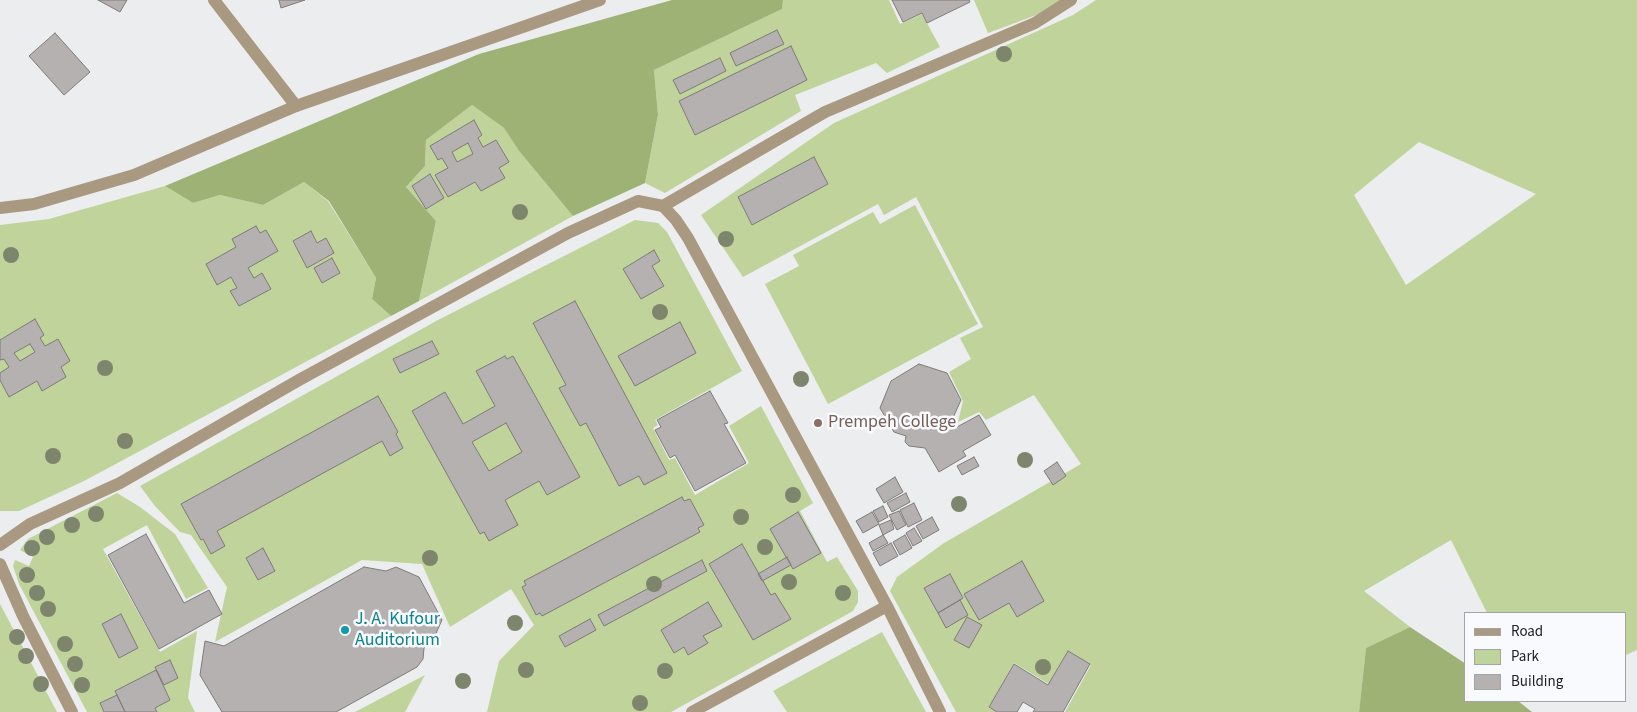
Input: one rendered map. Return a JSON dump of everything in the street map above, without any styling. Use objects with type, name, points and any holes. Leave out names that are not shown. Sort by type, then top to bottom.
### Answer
[{"type":"street","points":[[214,0],[296,106]]},
{"type":"street","points":[[0,208],[34,204],[134,175],[296,106],[600,0]]},
{"type":"street","points":[[663,206],[825,112],[1035,23],[1071,0]]},
{"type":"street","points":[[0,545],[30,524],[120,483],[300,380],[568,234],[638,201],[663,206],[676,220],[688,238],[886,606],[940,712]]},
{"type":"street","points":[[0,564],[23,616],[72,712]]},
{"type":"street","points":[[692,712],[886,606]]},
{"type":"green space","points":[[672,0],[783,0],[782,9],[654,70],[658,115],[645,183],[573,216],[519,151],[504,128],[472,105],[426,140],[425,166],[406,187],[436,221],[419,301],[391,316],[372,299],[376,278],[329,201],[304,182],[263,205],[220,195],[193,203],[165,186],[479,54]]},
{"type":"green space","points":[[783,0],[889,0],[900,24],[922,14],[940,47],[887,73],[876,63],[795,95],[801,111],[665,193],[645,183],[658,115],[654,70],[782,9]]},
{"type":"green space","points":[[974,0],[1063,0],[1047,11],[988,33]]},
{"type":"green space","points":[[1096,0],[1637,0],[1637,650],[1627,655],[1627,612],[1487,612],[1451,540],[1364,591],[1410,627],[1366,648],[1359,712],[1065,712],[1091,665],[1068,651],[1049,684],[1014,663],[989,707],[997,712],[956,712],[890,591],[897,577],[944,543],[1081,464],[1034,395],[986,420],[979,412],[958,422],[963,401],[949,372],[971,359],[960,338],[983,327],[916,197],[884,215],[878,204],[743,277],[701,215],[834,123],[1073,15]],"holes":[[[1419,142],[1536,194],[1406,285],[1354,195]]]},
{"type":"green space","points":[[472,105],[504,128],[519,151],[573,216],[419,301],[436,221],[406,187],[425,166],[426,140]]},
{"type":"green space","points":[[304,182],[328,201],[376,278],[372,299],[391,316],[84,481],[19,511],[0,511],[0,225],[49,219],[165,186],[193,203],[220,195],[263,205]]},
{"type":"green space","points":[[915,205],[978,324],[828,404],[765,284],[799,266],[793,255],[873,212],[880,224]]},
{"type":"green space","points":[[635,220],[658,223],[667,232],[742,371],[655,420],[658,425],[653,428],[669,460],[675,458],[695,495],[749,463],[729,426],[761,406],[813,503],[800,511],[827,562],[837,557],[858,591],[858,602],[853,611],[671,712],[487,712],[499,661],[534,625],[511,589],[450,627],[422,564],[362,560],[215,642],[227,587],[191,535],[180,532],[155,506],[140,486],[438,320]]},
{"type":"green space","points":[[117,493],[140,507],[175,534],[208,588],[186,599],[147,525],[103,549],[160,652],[197,631],[188,698],[195,712],[87,712],[19,584],[13,566],[15,560],[29,566],[33,557],[20,550],[28,539]]},
{"type":"green space","points":[[0,604],[57,712],[0,712]]},
{"type":"green space","points":[[1410,627],[1464,663],[1464,702],[1519,702],[1532,712],[1359,712],[1366,648]]},
{"type":"green space","points":[[882,632],[926,712],[787,712],[773,691]]},
{"type":"green space","points":[[425,675],[405,712],[355,712]]},
{"type":"building","points":[[98,0],[127,0],[120,12]]},
{"type":"building","points":[[279,0],[305,0],[281,8]]},
{"type":"building","points":[[892,0],[969,0],[970,2],[927,23],[922,13],[903,22]]},
{"type":"building","points":[[777,30],[784,44],[736,66],[730,53]]},
{"type":"building","points":[[55,33],[90,72],[64,95],[29,56]]},
{"type":"building","points":[[791,46],[807,80],[695,135],[679,101]]},
{"type":"building","points":[[720,58],[726,71],[680,94],[673,80]]},
{"type":"building","points":[[474,120],[482,135],[478,138],[483,147],[496,140],[509,162],[499,168],[505,178],[481,191],[475,182],[448,197],[435,175],[448,168],[442,158],[438,160],[430,146]],"holes":[[[468,143],[473,154],[457,162],[452,152]]]},
{"type":"building","points":[[814,157],[828,184],[752,225],[738,197]]},
{"type":"building","points":[[430,174],[444,198],[426,209],[412,186]]},
{"type":"building","points":[[256,226],[260,233],[266,230],[278,251],[248,268],[254,278],[262,273],[271,289],[239,306],[230,291],[237,288],[231,277],[217,285],[206,264],[236,247],[232,239]]},
{"type":"building","points":[[311,231],[317,243],[326,238],[334,253],[307,268],[293,241]]},
{"type":"building","points":[[654,250],[660,261],[652,266],[664,286],[641,299],[623,269]]},
{"type":"building","points":[[332,258],[340,273],[322,283],[314,268]]},
{"type":"building","points":[[575,301],[667,473],[644,485],[639,476],[619,486],[586,423],[580,426],[559,388],[566,385],[533,323]]},
{"type":"building","points":[[35,319],[44,335],[40,338],[45,346],[58,339],[70,361],[61,367],[66,377],[42,391],[37,381],[9,397],[0,380],[0,373],[9,367],[4,359],[0,360],[0,340]],"holes":[[[30,344],[35,352],[20,361],[14,353]]]},
{"type":"building","points":[[680,322],[696,353],[635,386],[618,356]]},
{"type":"building","points":[[432,341],[439,354],[400,373],[393,359]]},
{"type":"building","points":[[505,356],[507,359],[513,356],[580,477],[547,495],[539,481],[505,500],[518,525],[489,541],[484,532],[480,534],[412,411],[445,392],[463,424],[495,406],[476,371]],"holes":[[[506,423],[522,452],[489,471],[472,442]]]},
{"type":"building","points":[[919,364],[947,373],[961,400],[952,420],[957,427],[979,415],[991,435],[963,451],[966,456],[939,472],[925,448],[909,446],[905,442],[906,436],[894,432],[880,408],[891,381]]},
{"type":"building","points":[[710,391],[728,423],[724,424],[746,463],[695,491],[675,455],[670,458],[655,430],[661,427],[657,420]]},
{"type":"building","points":[[378,396],[398,432],[396,434],[403,448],[390,456],[382,441],[217,531],[225,546],[211,554],[181,504]]},
{"type":"building","points":[[974,457],[979,466],[962,475],[957,466]]},
{"type":"building","points":[[1057,462],[1066,476],[1053,485],[1044,471]]},
{"type":"building","points":[[895,477],[903,492],[884,503],[876,489]]},
{"type":"building","points":[[906,493],[910,502],[892,512],[887,503]]},
{"type":"building","points":[[682,497],[684,501],[690,499],[704,525],[698,528],[700,532],[542,616],[540,613],[536,615],[522,587],[526,585],[524,581]]},
{"type":"building","points":[[914,503],[922,520],[908,527],[900,510]]},
{"type":"building","points":[[883,506],[888,517],[879,522],[873,511]]},
{"type":"building","points":[[899,511],[906,525],[897,530],[889,515]]},
{"type":"building","points":[[798,512],[821,553],[793,569],[770,529]]},
{"type":"building","points":[[872,512],[879,524],[863,533],[856,521]]},
{"type":"building","points":[[932,517],[939,530],[923,539],[916,526]]},
{"type":"building","points":[[891,520],[894,529],[883,535],[879,525]]},
{"type":"building","points":[[914,528],[922,541],[913,546],[906,533]]},
{"type":"building","points":[[146,534],[184,603],[209,590],[222,614],[159,649],[108,555]]},
{"type":"building","points":[[883,535],[888,543],[873,551],[869,543]]},
{"type":"building","points":[[905,535],[912,548],[900,555],[893,542]]},
{"type":"building","points":[[891,543],[898,556],[880,566],[873,553]]},
{"type":"building","points":[[742,544],[771,595],[775,593],[791,619],[753,640],[709,564]]},
{"type":"building","points":[[263,548],[275,571],[258,580],[246,558]]},
{"type":"building","points":[[787,557],[791,565],[762,581],[758,574]]},
{"type":"building","points":[[702,560],[707,571],[604,626],[598,615]]},
{"type":"building","points":[[1022,561],[1044,601],[1017,617],[1009,603],[979,620],[964,594]]},
{"type":"building","name":"J. A. Kufour Auditorium","points":[[364,567],[386,571],[396,567],[419,577],[442,620],[433,640],[424,648],[423,659],[417,667],[336,712],[222,712],[200,675],[205,641],[224,646]]},
{"type":"building","points":[[950,574],[963,598],[938,613],[924,588]]},
{"type":"building","points":[[960,600],[968,615],[946,628],[938,613]]},
{"type":"building","points":[[708,602],[722,626],[703,636],[708,643],[688,655],[684,647],[674,653],[661,630]]},
{"type":"building","points":[[121,614],[138,648],[119,658],[102,624]]},
{"type":"building","points":[[967,617],[982,625],[969,648],[954,640]]},
{"type":"building","points":[[590,619],[596,630],[565,647],[559,636]]},
{"type":"building","points":[[1068,651],[1090,664],[1063,712],[1033,712],[1035,709],[1023,702],[1017,712],[997,712],[989,707],[1014,664],[1048,685]]},
{"type":"building","points":[[170,660],[178,678],[164,685],[155,667]]},
{"type":"building","points":[[156,670],[170,700],[155,708],[157,712],[125,712],[115,691]]},
{"type":"building","points":[[117,695],[125,712],[104,712],[100,703]]},
{"type":"place","name":"Prempeh College","points":[[818,423]]},
{"type":"place","name":"J. A. Kufour Auditorium","points":[[345,630]]}]
